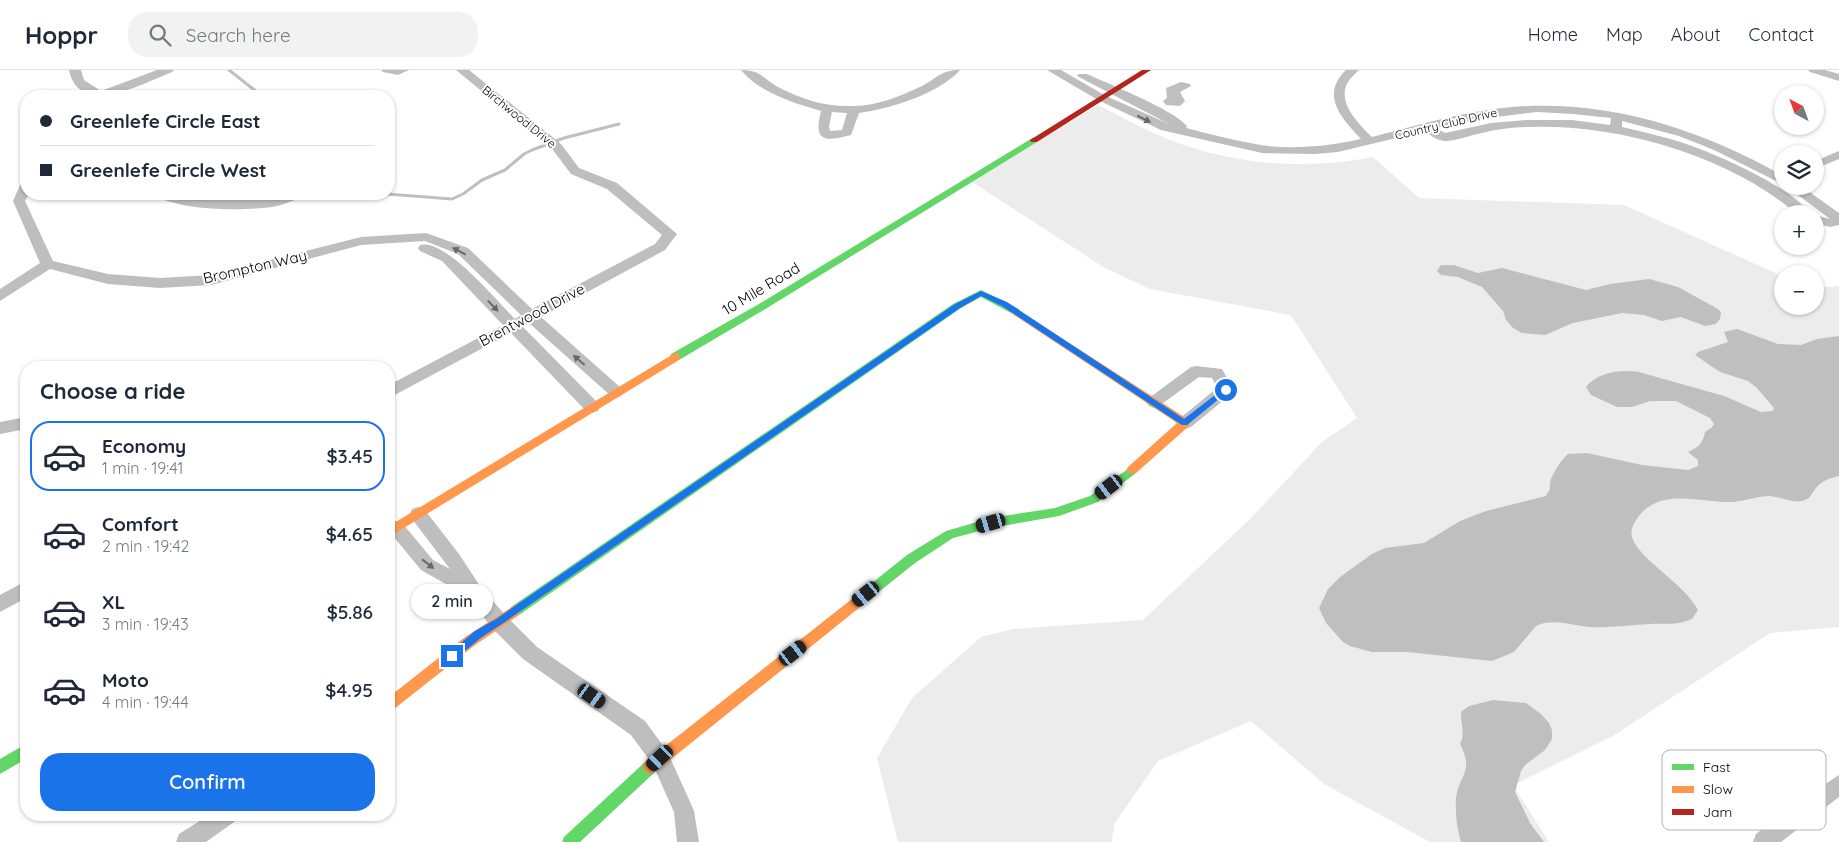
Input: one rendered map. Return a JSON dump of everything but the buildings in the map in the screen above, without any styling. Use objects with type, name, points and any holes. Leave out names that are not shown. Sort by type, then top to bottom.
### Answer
[{"type":"street","points":[[75,70],[82,85],[90,90]]},
{"type":"street","points":[[115,90],[168,70]]},
{"type":"street","points":[[386,70],[398,72],[403,70]]},
{"type":"street","name":"Birchwood Drive","points":[[462,70],[557,147],[575,171],[612,186],[670,234]]},
{"type":"street","points":[[747,70],[788,97],[827,110],[853,112],[907,100],[933,86],[954,70]]},
{"type":"street","name":"Country Club Drive","points":[[1053,70],[1102,98],[1152,123],[1243,146],[1287,150],[1338,148],[1480,115],[1526,110],[1580,112],[1616,123],[1649,124],[1706,142],[1774,175]]},
{"type":"street","name":"Country Club Drive","points":[[1071,70],[1166,116],[1189,132]]},
{"type":"street","name":"10 Mile Road","points":[[395,528],[1148,70]]},
{"type":"street","points":[[1353,70],[1341,82],[1338,89],[1341,106],[1349,120],[1369,141]]},
{"type":"street","points":[[1814,70],[1839,78]]},
{"type":"street","points":[[827,110],[823,126],[825,133],[833,136],[847,132],[853,112]]},
{"type":"street","points":[[1616,123],[1719,162],[1779,192],[1794,205]]},
{"type":"street","points":[[1824,161],[1839,155]]},
{"type":"street","name":"Country Club Drive","points":[[1804,195],[1839,220]]},
{"type":"street","points":[[0,296],[48,264],[19,200],[20,198]]},
{"type":"street","points":[[1824,221],[1830,223],[1839,220]]},
{"type":"street","name":"Brentwood Drive","points":[[395,389],[660,247],[670,234]]},
{"type":"street","name":"Brompton Way","points":[[399,238],[447,258],[592,407]]},
{"type":"street","name":"Brompton Way","points":[[48,264],[108,279],[160,283],[211,280],[361,241],[426,238],[463,251],[530,316],[616,392]]},
{"type":"street","points":[[395,701],[478,634],[499,622],[957,306],[981,293],[1004,304],[1184,423]]},
{"type":"street","points":[[569,842],[660,758],[911,559],[950,534],[991,523],[1056,513],[1094,499],[1139,465],[1184,423],[1226,390],[1217,373],[1196,371],[1154,402]]},
{"type":"street","points":[[0,428],[20,424]]},
{"type":"street","points":[[418,514],[439,540],[474,591],[499,622],[530,653],[638,728],[660,758],[684,811],[688,842]]},
{"type":"street","points":[[395,533],[427,565],[474,591]]},
{"type":"street","points":[[0,604],[20,592]]},
{"type":"street","points":[[0,767],[20,755]]},
{"type":"street","points":[[1826,794],[1839,785]]},
{"type":"street","points":[[188,842],[218,821]]},
{"type":"street","points":[[1773,840],[1783,830]]},
{"type":"shaded area","points":[[1181,82],[1191,86],[1180,92],[1185,101],[1180,106],[1166,105],[1163,101],[1167,98],[1166,88]]},
{"type":"shaded area","points":[[1098,105],[1170,140],[1219,155],[1244,160],[1296,164],[1347,161],[1373,157],[1419,198],[1624,205],[1774,272],[1774,315],[1824,315],[1824,287],[1839,286],[1839,627],[1770,633],[1613,736],[1513,785],[1549,842],[1430,842],[1324,784],[1251,721],[1158,761],[1114,824],[1112,842],[898,842],[877,758],[912,698],[981,637],[1013,629],[1143,620],[1251,518],[1322,442],[1357,418],[1291,315],[1150,289],[1105,268],[972,182]]},
{"type":"shaded area","points":[[163,200],[295,200],[272,207],[244,209],[193,207]]},
{"type":"shaded area","points":[[1441,265],[1454,265],[1478,273],[1502,268],[1586,290],[1610,284],[1649,279],[1678,287],[1718,309],[1721,312],[1720,319],[1716,324],[1705,326],[1681,317],[1662,321],[1644,315],[1622,313],[1573,323],[1545,335],[1522,333],[1513,328],[1506,320],[1503,311],[1482,287],[1458,277],[1441,275],[1437,271]]},
{"type":"shaded area","points":[[1737,329],[1778,344],[1801,345],[1817,339],[1839,336],[1839,476],[1821,483],[1810,497],[1801,501],[1790,501],[1770,496],[1732,502],[1682,498],[1670,499],[1648,507],[1634,524],[1632,537],[1643,554],[1683,590],[1691,600],[1698,610],[1692,619],[1676,623],[1605,627],[1549,622],[1536,626],[1514,652],[1492,661],[1407,652],[1372,652],[1343,642],[1326,623],[1319,608],[1328,589],[1340,577],[1372,554],[1385,548],[1424,543],[1460,521],[1486,511],[1546,496],[1555,470],[1568,454],[1587,453],[1642,465],[1688,470],[1698,466],[1698,460],[1688,452],[1700,445],[1705,432],[1714,424],[1710,418],[1676,401],[1650,401],[1632,407],[1617,407],[1591,395],[1586,387],[1596,378],[1617,371],[1639,372],[1724,396],[1761,412],[1773,411],[1774,408],[1756,387],[1748,381],[1720,372],[1695,355],[1698,352],[1728,342],[1724,332]]},
{"type":"shaded area","points":[[1493,700],[1526,703],[1541,714],[1552,730],[1552,739],[1545,750],[1525,765],[1521,771],[1515,792],[1530,823],[1544,842],[1461,842],[1458,832],[1456,799],[1457,791],[1466,768],[1466,761],[1460,744],[1463,732],[1461,712],[1469,706]]},
{"type":"waterway","points":[[229,70],[254,90]]},
{"type":"waterway","points":[[395,195],[452,199],[463,194],[482,180],[505,170],[524,154],[532,150],[564,138],[619,124]]},
{"type":"traffic: fast","points":[[675,357],[763,306],[1034,140]]},
{"type":"traffic: fast","points":[[515,611],[957,306],[981,293],[1015,311]]},
{"type":"traffic: fast","points":[[861,599],[911,559],[950,534],[991,523],[1055,513],[1094,499],[1132,470]]},
{"type":"traffic: fast","points":[[0,767],[20,755]]},
{"type":"traffic: fast","points":[[569,842],[650,767]]},
{"type":"traffic: slow","points":[[1015,311],[1185,423],[1132,470]]},
{"type":"traffic: slow","points":[[395,528],[675,357]]},
{"type":"traffic: slow","points":[[650,767],[861,599]]},
{"type":"traffic: slow","points":[[395,700],[470,641],[515,611]]},
{"type":"traffic: jam","points":[[1034,140],[1147,70]]},
{"type":"route","points":[[452,656],[478,634],[499,622],[957,306],[981,293],[1004,304],[1184,423],[1226,390]]}]
